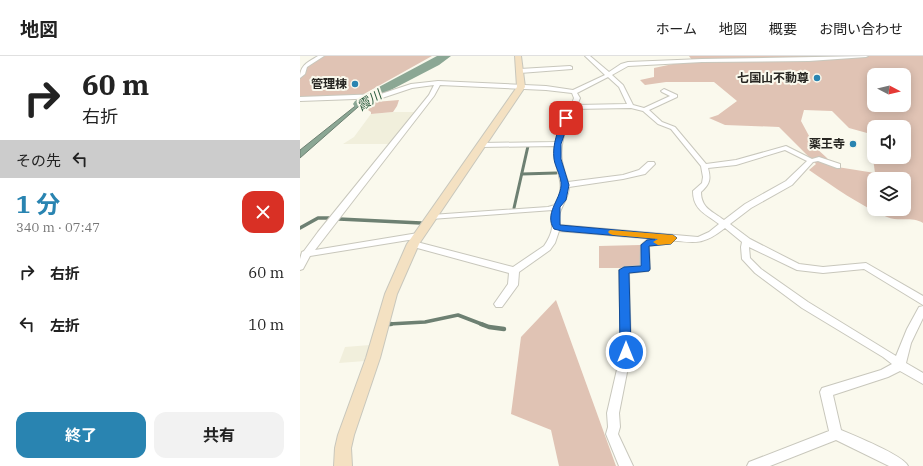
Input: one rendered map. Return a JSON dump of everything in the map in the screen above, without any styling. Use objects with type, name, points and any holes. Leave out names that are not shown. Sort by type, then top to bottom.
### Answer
[{"type":"street","points":[[300,76],[304,66],[322,56]]},
{"type":"street","points":[[342,466],[343,448],[346,435],[373,358],[391,294],[416,240],[521,87],[518,56]]},
{"type":"street","points":[[587,56],[606,75],[621,86],[631,106]]},
{"type":"street","points":[[300,99],[381,96],[410,86],[438,83],[546,88],[574,92],[592,84],[623,65],[628,64],[713,60],[748,61],[823,59],[866,56]]},
{"type":"street","points":[[520,71],[570,68]]},
{"type":"street","points":[[300,267],[303,255],[427,102],[438,83]]},
{"type":"street","points":[[645,110],[675,96],[664,91]]},
{"type":"street","points":[[431,217],[548,209],[556,207],[562,200],[565,185],[558,159],[558,144],[570,108],[573,107],[577,98],[574,92]]},
{"type":"street","points":[[573,107],[631,106],[645,110],[660,123],[673,128],[704,166],[707,176],[705,184],[697,191],[697,200],[700,206],[747,241],[797,267],[823,270],[866,266],[923,301]]},
{"type":"street","points":[[481,145],[558,144]]},
{"type":"street","points":[[704,166],[718,166],[737,163],[786,148],[811,161],[819,160],[837,166]]},
{"type":"street","points":[[556,227],[562,229],[698,240],[712,234],[748,206],[789,182],[811,161]]},
{"type":"street","points":[[565,185],[623,177],[642,172],[651,164]]},
{"type":"street","points":[[514,271],[547,248],[551,243],[556,227],[556,207]]},
{"type":"street","points":[[626,466],[612,434],[614,427],[613,413],[626,352],[624,270],[645,269],[645,245],[650,242],[668,242],[673,238]]},
{"type":"street","points":[[303,255],[416,240],[514,271]]},
{"type":"street","points":[[747,241],[745,247],[746,259],[758,271],[805,305],[887,354],[900,365],[923,379]]},
{"type":"street","points":[[498,304],[513,285],[514,271]]},
{"type":"street","points":[[836,434],[826,392],[884,374],[900,365],[902,355],[914,324],[923,310]]},
{"type":"street","points":[[754,466],[836,434],[880,454],[901,466]]},
{"type":"shaded area","points":[[325,56],[432,56],[364,94],[300,98],[300,77],[305,74],[307,66]]},
{"type":"shaded area","points":[[689,56],[923,56],[923,223],[914,220],[896,219],[885,216],[911,216],[911,172],[875,172],[874,164],[911,164],[911,120],[867,120],[867,133],[849,128],[832,111],[804,110],[801,121],[815,147],[827,158],[831,166],[869,172],[867,172],[867,207],[809,170],[816,164],[779,127],[725,125],[709,118],[718,115],[737,101],[714,82],[666,82],[645,85],[640,80],[654,77],[654,68],[692,60]]},
{"type":"shaded area","points":[[383,89],[358,107],[300,158],[300,150],[354,107]]},
{"type":"shaded area","points":[[395,93],[375,102],[399,100],[393,112],[371,114],[371,112],[365,108],[381,97]]},
{"type":"shaded area","points":[[416,112],[390,144],[343,144],[354,137],[371,114]]},
{"type":"shaded area","points":[[640,245],[642,268],[599,268],[599,246]]},
{"type":"shaded area","points":[[556,300],[616,466],[559,466],[551,430],[511,414],[521,337]]},
{"type":"shaded area","points":[[370,345],[365,361],[339,363],[345,347]]},
{"type":"waterway","name":"霞川","points":[[360,104],[381,91],[425,69],[445,56]]},
{"type":"waterway","name":"霞川","points":[[377,88],[383,89]]},
{"type":"waterway","points":[[514,208],[528,146]]},
{"type":"waterway","points":[[522,174],[556,173]]},
{"type":"waterway","points":[[300,228],[318,218],[329,218]]},
{"type":"waterway","points":[[339,219],[421,223]]},
{"type":"waterway","points":[[391,324],[389,324],[425,322],[458,315],[484,325]]},
{"type":"waterway","points":[[481,324],[489,327],[504,329]]},
{"type":"slow traffic","points":[[613,232],[673,238],[668,242],[658,242]]},
{"type":"place","name":"七国山不動尊","points":[[817,78]]},
{"type":"place","name":"管理棟","points":[[355,84]]},
{"type":"place","name":"薬王寺","points":[[853,144]]},
{"type":"route","points":[[566,118],[558,144],[558,159],[565,185],[565,192],[560,204],[556,207],[556,227],[562,229],[673,238],[668,242],[650,242],[645,245],[645,269],[624,270],[626,352]]}]
